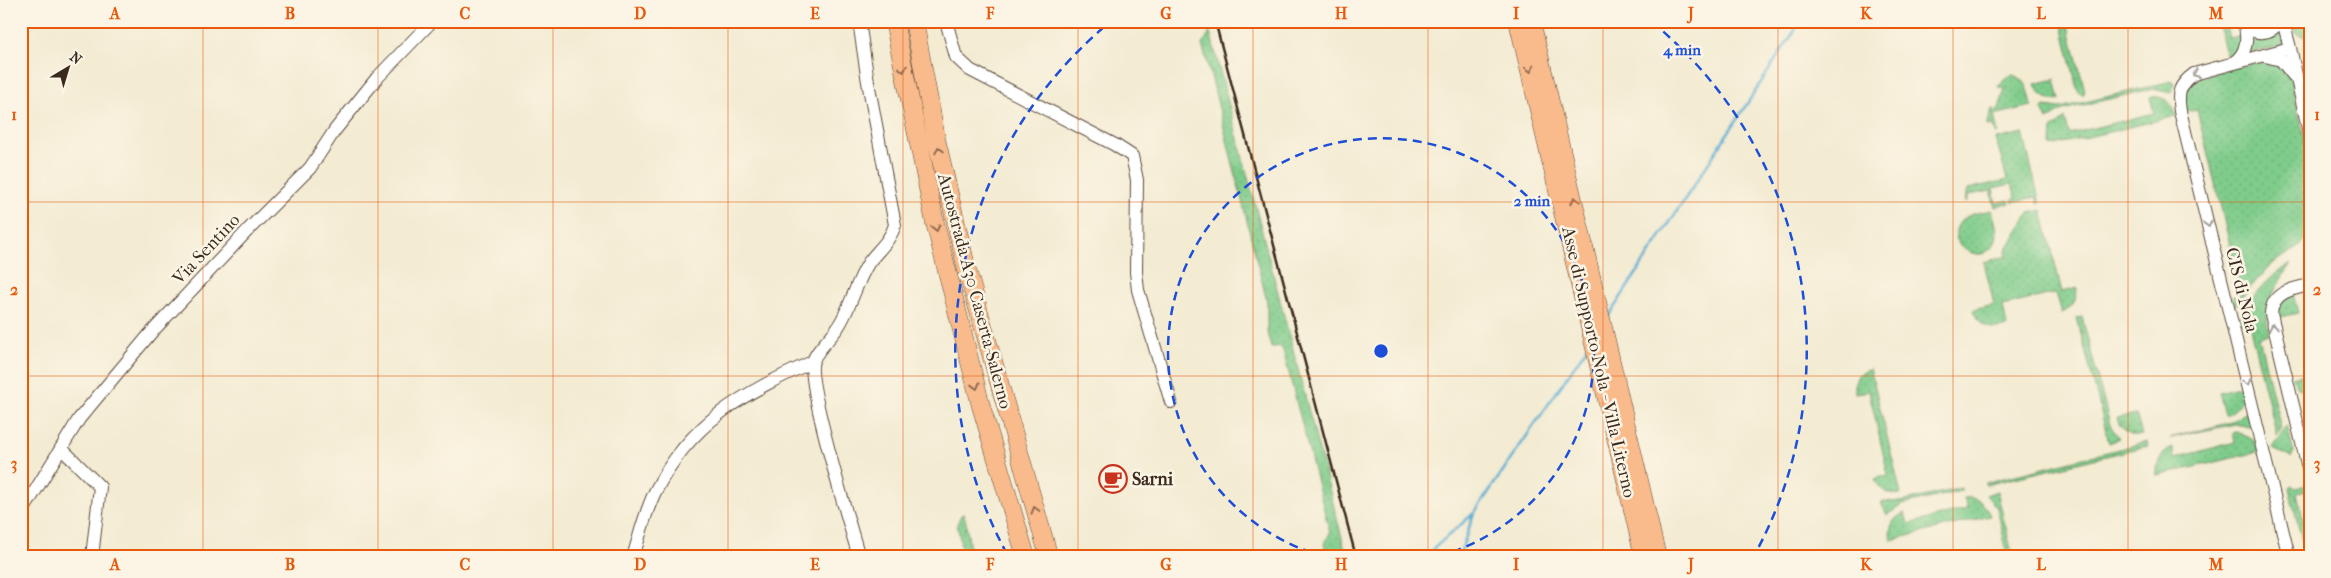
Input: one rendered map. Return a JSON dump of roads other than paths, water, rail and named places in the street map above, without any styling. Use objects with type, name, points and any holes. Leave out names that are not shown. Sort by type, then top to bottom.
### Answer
[{"type":"highway","name":"Autostrada A30 Caserta-Salerno","points":[[894,21],[935,223],[981,406],[1026,557]]},
{"type":"highway","name":"Autostrada A30 Caserta-Salerno","points":[[914,21],[937,143],[967,270],[1049,557]]},
{"type":"highway","name":"Asse di Supporto Nola - Villa Literno","points":[[1518,21],[1657,557]]},
{"type":"highway","name":"Asse di Supporto Nola - Villa Literno","points":[[1532,21],[1584,271]]},
{"type":"highway","name":"Asse di Supporto Nola - Villa Literno","points":[[1613,393],[1642,551]]},
{"type":"street","name":"Via Sentino","points":[[21,514],[80,419],[150,334],[306,171],[335,130],[378,78],[432,21]]},
{"type":"street","points":[[633,557],[655,492],[672,463],[710,419],[756,390],[812,362],[849,308],[869,263],[891,238],[895,225],[868,82],[859,21]]},
{"type":"street","points":[[946,21],[956,57],[970,70],[1115,145],[1132,156],[1137,180],[1136,262],[1138,290],[1171,402]]},
{"type":"street","points":[[2244,21],[2251,29],[2264,33],[2276,28],[2282,21]]},
{"type":"street","points":[[2231,64],[2242,55],[2247,45],[2244,21]]},
{"type":"street","points":[[2282,21],[2310,137]]},
{"type":"street","name":"CIS di Nola","points":[[2289,557],[2178,98],[2181,86],[2194,74],[2290,48]]},
{"type":"street","points":[[2265,56],[2281,60],[2295,78]]},
{"type":"street","name":"CIS di Nola","points":[[2310,284],[2282,293],[2275,300],[2271,314],[2310,476]]},
{"type":"street","points":[[812,362],[813,381],[818,407],[860,557]]},
{"type":"street","points":[[61,448],[100,487],[92,557]]},
{"type":"waterway","points":[[1608,317],[1801,21]]},
{"type":"waterway","points":[[1424,557],[1475,512],[1588,346]]},
{"type":"waterway","points":[[1459,557],[1474,513]]},
{"type":"railway","points":[[1215,21],[1356,557]]},
{"type":"place","name":"Sarni","points":[[1113,479]]}]
